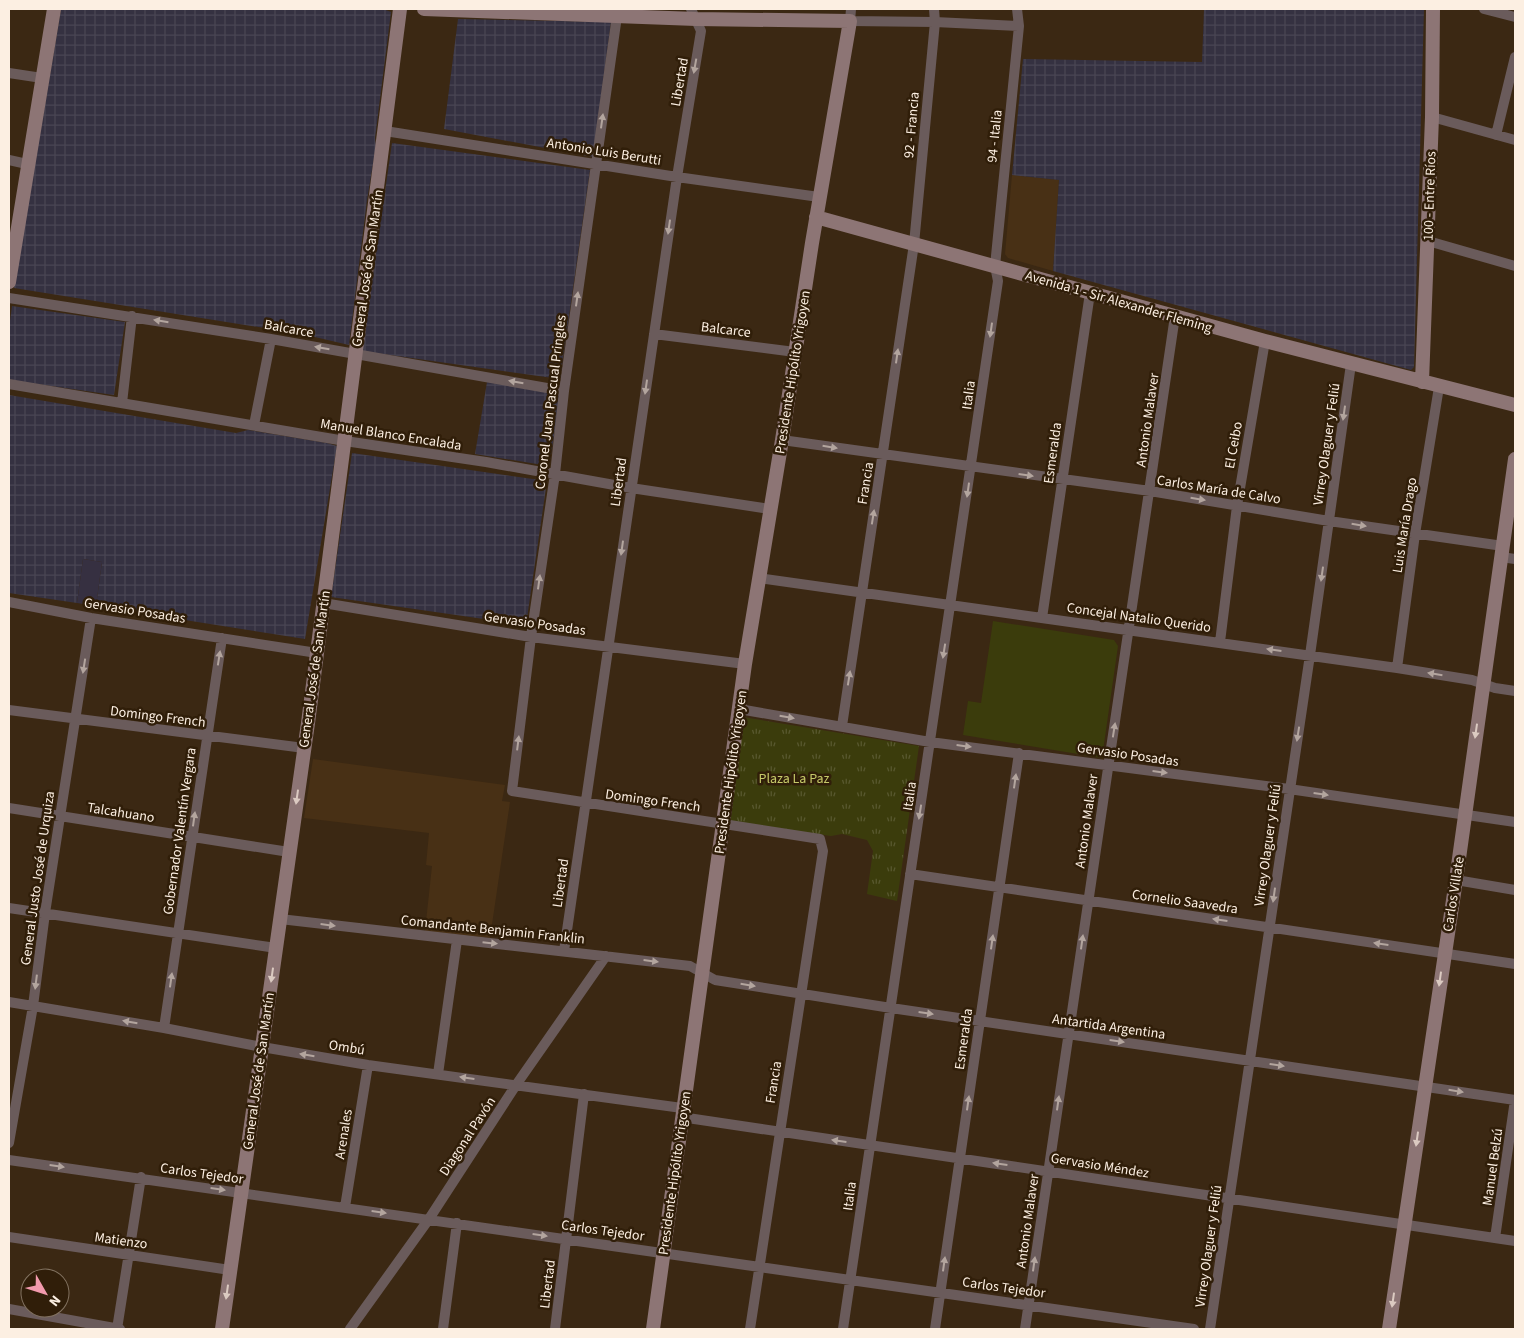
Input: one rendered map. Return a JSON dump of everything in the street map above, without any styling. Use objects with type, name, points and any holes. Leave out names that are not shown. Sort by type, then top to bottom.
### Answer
[{"type":"street","points":[[9,282],[54,9]]},
{"type":"street","name":"General José de San Martín","points":[[222,1329],[317,653],[400,9]]},
{"type":"street","points":[[424,9],[547,11],[617,16],[693,14],[850,15],[1019,26]]},
{"type":"street","name":"92 - Francia","points":[[914,244],[935,22],[934,9]]},
{"type":"street","name":"94 - Italia","points":[[995,266],[1019,26],[1017,9]]},
{"type":"street","name":"100 - Entre Ríos","points":[[1422,382],[1432,117],[1432,9]]},
{"type":"street","points":[[1484,9],[1515,17]]},
{"type":"street","name":"Libertad","points":[[564,951],[677,177],[702,31],[693,14]]},
{"type":"street","name":"Presidente Hipólito Yrigoyen","points":[[653,1329],[745,664],[819,197],[850,15]]},
{"type":"street","name":"Coronel Juan Pascual Pringles","points":[[512,791],[531,637],[555,474],[564,390],[617,16]]},
{"type":"street","points":[[1496,135],[1515,57]]},
{"type":"street","points":[[9,73],[42,78]]},
{"type":"street","points":[[1432,117],[1515,140]]},
{"type":"street","name":"Antonio Luis Berutti","points":[[385,131],[677,177],[819,197]]},
{"type":"street","points":[[9,160],[27,164]]},
{"type":"street","name":"Avenida 1 - Sir Alexander Fleming","points":[[816,217],[1264,341],[1515,405]]},
{"type":"street","points":[[1428,241],[1515,266]]},
{"type":"street","name":"Francia","points":[[842,726],[914,244]]},
{"type":"street","name":"Italia","points":[[843,1329],[972,467],[998,281],[995,266]]},
{"type":"street","name":"Esmeralda","points":[[1042,618],[1090,293]]},
{"type":"street","name":"Balcarce","points":[[9,298],[271,339],[564,390]]},
{"type":"street","points":[[122,403],[132,316]]},
{"type":"street","name":"Antonio Malaver","points":[[1025,1329],[1175,316]]},
{"type":"street","name":"Balcarce","points":[[654,334],[795,352]]},
{"type":"street","points":[[254,425],[271,339]]},
{"type":"street","name":"El Ceibo","points":[[1220,642],[1237,506],[1264,341]]},
{"type":"street","name":"Virrey Olaguer y Feliú","points":[[1210,1329],[1310,655],[1351,364]]},
{"type":"street","name":"Manuel Blanco Encalada","points":[[9,384],[631,488],[770,509]]},
{"type":"street","name":"Luis María Drago","points":[[1397,668],[1415,534],[1439,387]]},
{"type":"street","name":"Carlos María de Calvo","points":[[782,440],[1150,491],[1415,534],[1502,552],[1515,559]]},
{"type":"street","name":"Carlos Villate","points":[[1389,1329],[1456,880],[1515,459]]},
{"type":"street","name":"Concejal Natalio Querido","points":[[758,578],[1310,655],[1483,683],[1495,688],[1515,691]]},
{"type":"street","name":"Gervasio Posadas","points":[[9,602],[91,618],[317,653]]},
{"type":"street","name":"Gervasio Posadas","points":[[323,603],[531,637],[745,664]]},
{"type":"street","name":"General Justo José de Urquiza","points":[[9,1143],[33,1006],[45,913],[91,618]]},
{"type":"street","name":"Gobernador Valentín Vergara","points":[[164,1028],[222,638]]},
{"type":"street","name":"Gervasio Posadas","points":[[739,709],[930,742],[1289,789],[1515,822]]},
{"type":"street","name":"Domingo French","points":[[9,710],[304,748]]},
{"type":"street","name":"Esmeralda","points":[[935,1329],[1020,753]]},
{"type":"street","name":"Domingo French","points":[[512,791],[820,840]]},
{"type":"street","name":"Talcahuano","points":[[9,808],[289,852]]},
{"type":"street","name":"Francia","points":[[750,1329],[823,851],[820,840]]},
{"type":"street","name":"Cornelio Saavedra","points":[[910,874],[1515,964]]},
{"type":"street","points":[[1456,880],[1515,890]]},
{"type":"street","points":[[9,908],[276,948]]},
{"type":"street","name":"Comandante Benjamin Franklin","points":[[280,919],[690,966],[702,972]]},
{"type":"street","points":[[438,1074],[456,940]]},
{"type":"street","name":"Diagonal Pavón","points":[[350,1329],[429,1219],[516,1086],[606,956]]},
{"type":"street","name":"Antartida Argentina","points":[[702,972],[716,980],[891,1008],[1515,1100]]},
{"type":"street","name":"Ombú","points":[[9,1002],[368,1065],[584,1094],[682,1112]]},
{"type":"street","name":"Arenales","points":[[345,1207],[368,1065]]},
{"type":"street","name":"Libertad","points":[[555,1329],[584,1094]]},
{"type":"street","name":"Manuel Belzú","points":[[1495,1238],[1515,1100]]},
{"type":"street","name":"Gervasio Méndez","points":[[682,1112],[779,1133],[960,1158],[1515,1241]]},
{"type":"street","name":"Carlos Tejedor","points":[[9,1160],[141,1177],[1194,1329]]},
{"type":"street","points":[[9,1309],[118,1329],[141,1177]]},
{"type":"street","points":[[443,1329],[456,1223]]},
{"type":"street","name":"Matienzo","points":[[9,1237],[230,1270]]},
{"type":"shaded area","points":[[61,9],[383,9],[391,12],[375,138],[376,146],[367,200],[349,345],[302,334],[14,288]]},
{"type":"shaded area","points":[[1204,9],[1424,9],[1414,367],[1411,370],[1053,271],[1059,180],[1012,175],[1023,59],[1202,62]]},
{"type":"shaded area","points":[[458,19],[611,22],[593,157],[444,129]]},
{"type":"shaded area","points":[[392,143],[590,170],[560,379],[362,351]]},
{"type":"shaded area","points":[[1012,175],[1059,180],[1053,271],[1008,258],[1005,254]]},
{"type":"shaded area","points":[[12,306],[125,322],[114,395],[9,380],[9,328]]},
{"type":"shaded area","points":[[487,382],[561,394],[549,466],[475,454]]},
{"type":"shaded area","points":[[9,395],[236,433],[248,430],[337,446],[305,639],[96,606],[102,562],[83,559],[77,603],[9,593]]},
{"type":"shaded area","points":[[352,453],[547,481],[526,625],[331,597]]},
{"type":"shaded area","points":[[83,559],[102,562],[96,606],[77,603]]},
{"type":"shaded area","points":[[313,759],[505,785],[502,801],[510,802],[490,938],[425,931],[432,866],[426,865],[429,833],[304,818]]},
{"type":"green space","points":[[993,621],[1114,640],[1118,646],[1102,758],[963,735],[968,701],[981,703]]},
{"type":"green space","name":"Plaza La Paz","points":[[743,717],[919,746],[897,901],[867,894],[873,851],[867,840],[842,834],[831,836],[728,821]]}]
